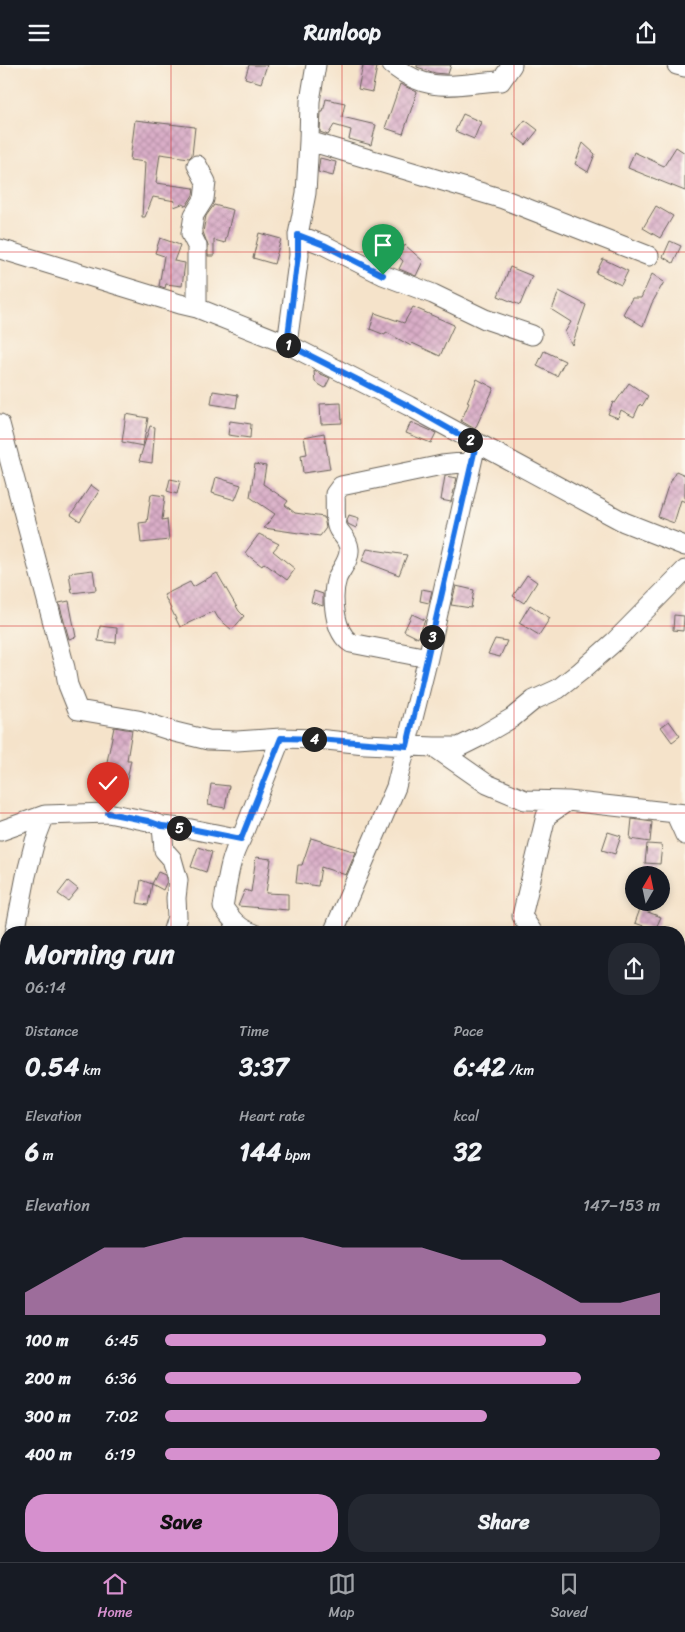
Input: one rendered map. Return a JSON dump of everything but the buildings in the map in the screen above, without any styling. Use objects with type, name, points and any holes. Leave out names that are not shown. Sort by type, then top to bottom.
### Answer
[{"type":"street","points":[[287,344],[298,255],[298,235],[306,193],[309,141],[308,123],[316,65]]},
{"type":"street","points":[[392,65],[410,77],[444,87],[501,81],[512,65]]},
{"type":"street","points":[[677,65],[685,67]]},
{"type":"street","points":[[309,141],[503,199],[649,256]]},
{"type":"street","points":[[196,165],[206,182],[204,199],[194,215],[191,234],[197,246],[197,308]]},
{"type":"street","points":[[298,235],[324,245],[383,275],[433,294],[485,319],[532,335]]},
{"type":"street","points":[[0,249],[197,308],[287,344],[409,406],[476,444],[624,522],[685,547]]},
{"type":"street","points":[[0,424],[68,685],[78,710],[138,720],[175,733],[208,740],[237,741],[281,738],[407,746],[460,747],[512,718],[534,700],[558,689],[581,671],[614,642],[685,570]]},
{"type":"street","points":[[336,926],[396,787],[428,658],[476,444]]},
{"type":"street","points":[[428,658],[351,643],[344,639],[335,619],[335,601],[337,579],[350,551],[346,538],[336,526],[335,494],[342,487],[442,465],[471,462]]},
{"type":"street","points":[[239,926],[231,919],[223,907],[232,863],[236,847],[241,839],[281,738]]},
{"type":"street","points":[[434,747],[487,784],[525,800],[568,801],[680,814],[685,835]]},
{"type":"street","points":[[528,926],[522,916],[546,816],[568,801]]},
{"type":"street","points":[[0,831],[45,815],[108,813],[148,821],[162,826],[191,829],[241,839]]},
{"type":"street","points":[[17,926],[26,876],[35,841],[45,815]]},
{"type":"street","points":[[162,826],[164,850],[172,859],[178,880],[176,898],[177,917],[174,926]]},
{"type":"route","points":[[108,813],[148,821],[162,826],[191,829],[241,839],[281,738],[407,746],[476,444],[409,406],[287,344],[294,297],[298,235],[324,245],[383,275]]}]
